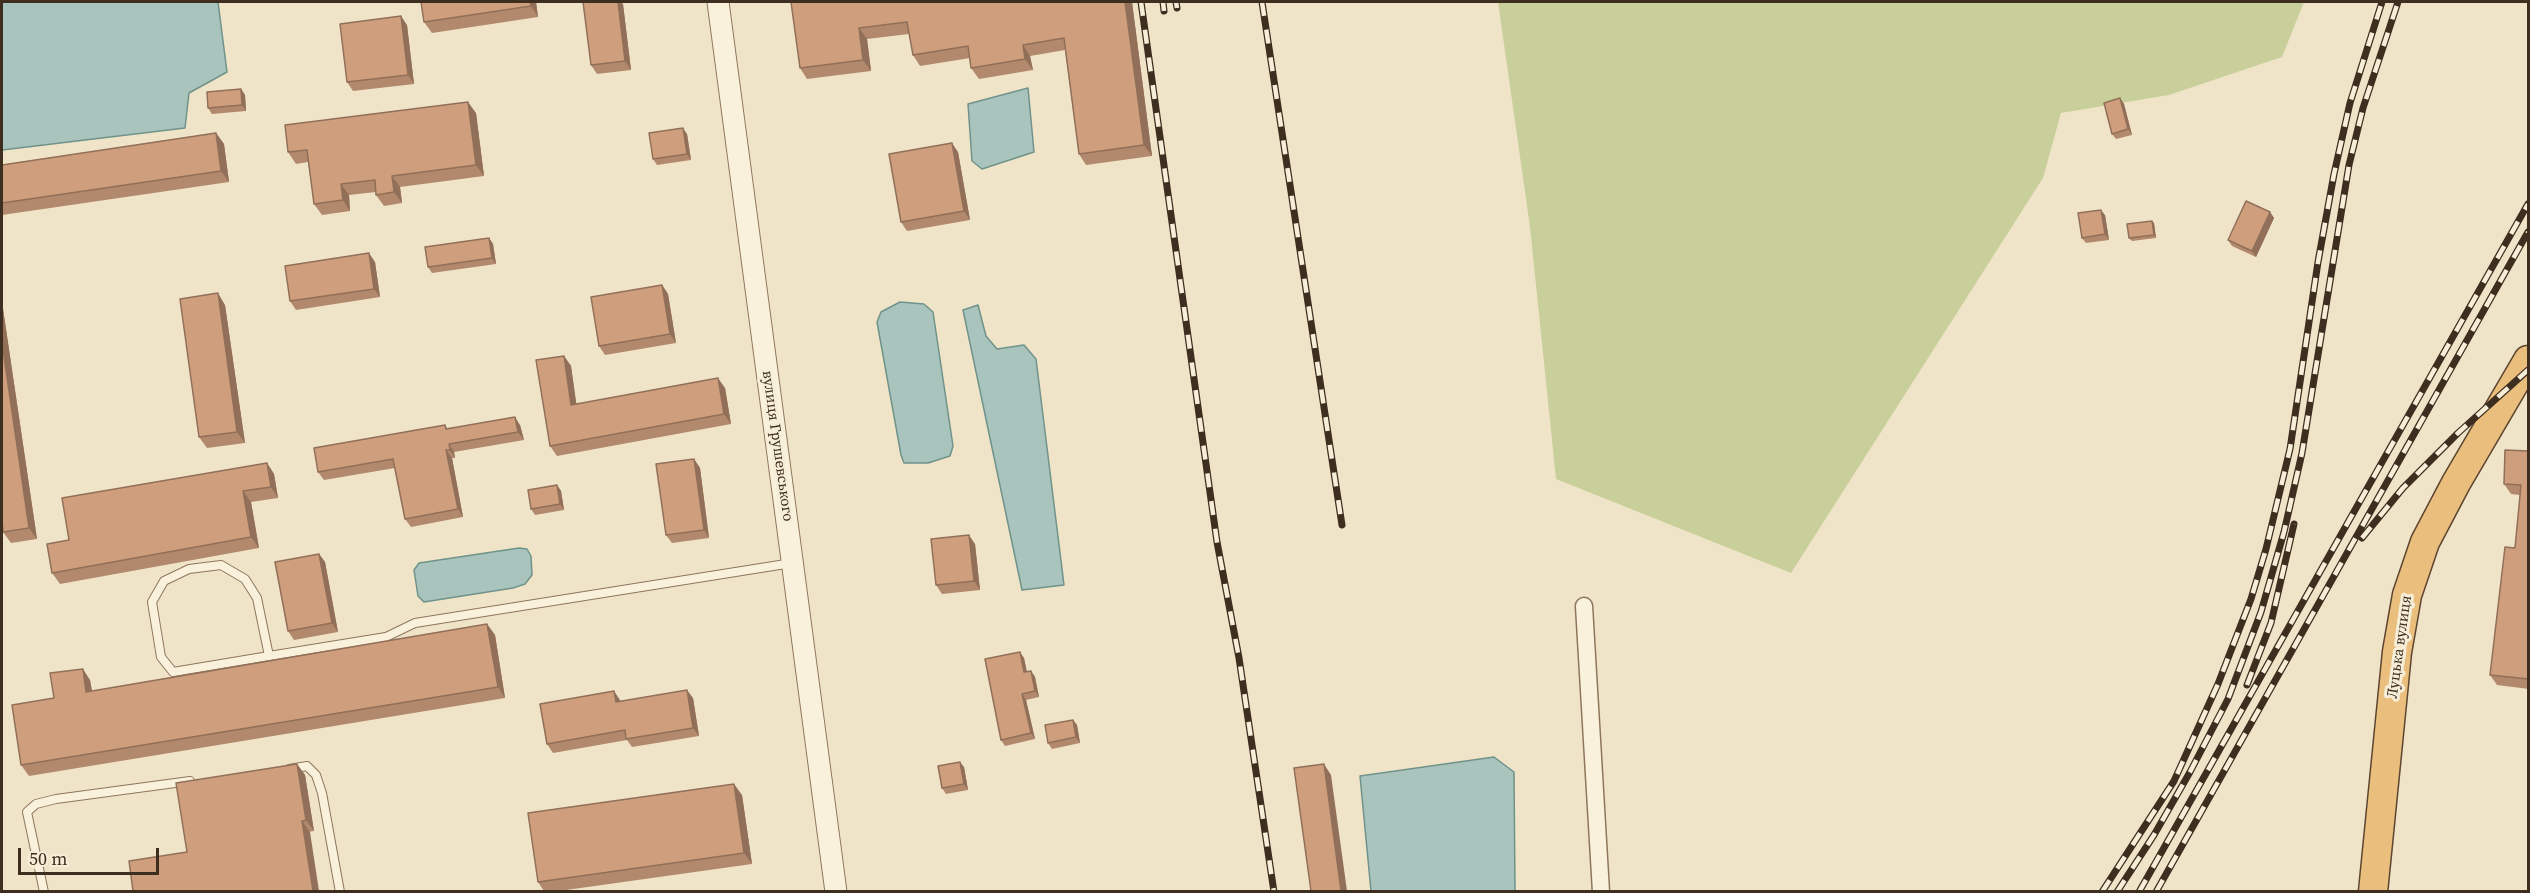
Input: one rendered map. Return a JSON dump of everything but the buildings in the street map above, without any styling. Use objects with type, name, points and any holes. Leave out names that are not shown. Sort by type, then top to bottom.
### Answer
[{"type":"highway","name":"Луцька вулиця","points":[[2373,891],[2397,652],[2406,595],[2425,542],[2456,483],[2529,360]]},
{"type":"street","name":"вулиця Грушевського","points":[[717,2],[836,891]]},
{"type":"street","points":[[1584,606],[1601,891]]},
{"type":"lane","points":[[268,656],[257,598],[245,579],[222,565],[189,569],[164,581],[152,602],[161,657],[173,672],[386,638],[414,623],[793,563]]},
{"type":"lane","points":[[284,769],[307,766],[316,775],[322,793],[340,891]]},
{"type":"lane","points":[[44,891],[27,812],[36,804],[56,799],[204,780]]},
{"type":"green space","points":[[1498,2],[2304,2],[2282,57],[2169,95],[2061,113],[2043,178],[1791,573],[1556,479],[1530,227]]},
{"type":"water","points":[[2,2],[218,2],[227,72],[189,93],[185,128],[2,150]]},
{"type":"water","points":[[1028,88],[1034,152],[982,169],[972,161],[968,104]]},
{"type":"water","points":[[900,302],[924,304],[933,312],[953,446],[950,456],[928,463],[904,463],[901,455],[877,322],[881,312]]},
{"type":"water","points":[[978,305],[986,336],[997,349],[1024,345],[1036,359],[1064,585],[1022,590],[963,310]]},
{"type":"water","points":[[519,548],[527,549],[531,556],[532,575],[525,584],[513,588],[424,602],[418,596],[414,570],[419,563]]},
{"type":"water","points":[[1494,757],[1514,772],[1515,891],[1371,891],[1360,776]]},
{"type":"railway","points":[[1141,2],[1217,542],[1239,658],[1274,892]]},
{"type":"railway","points":[[1163,2],[1164,11]]},
{"type":"railway","points":[[1176,2],[1177,8]]},
{"type":"railway","points":[[1262,2],[1342,525]]},
{"type":"railway","points":[[2102,892],[2174,781],[2218,684],[2251,599],[2266,549],[2290,449],[2318,262],[2334,174],[2350,103],[2382,2]]},
{"type":"railway","points":[[2117,892],[2154,835],[2228,699],[2261,612],[2284,532],[2302,453],[2349,165],[2363,108],[2398,2]]},
{"type":"railway","points":[[2139,892],[2528,204]]},
{"type":"railway","points":[[2156,892],[2528,232]]},
{"type":"railway","points":[[2362,538],[2403,488],[2458,433],[2528,370]]},
{"type":"railway","points":[[2247,685],[2271,623],[2294,524]]}]
